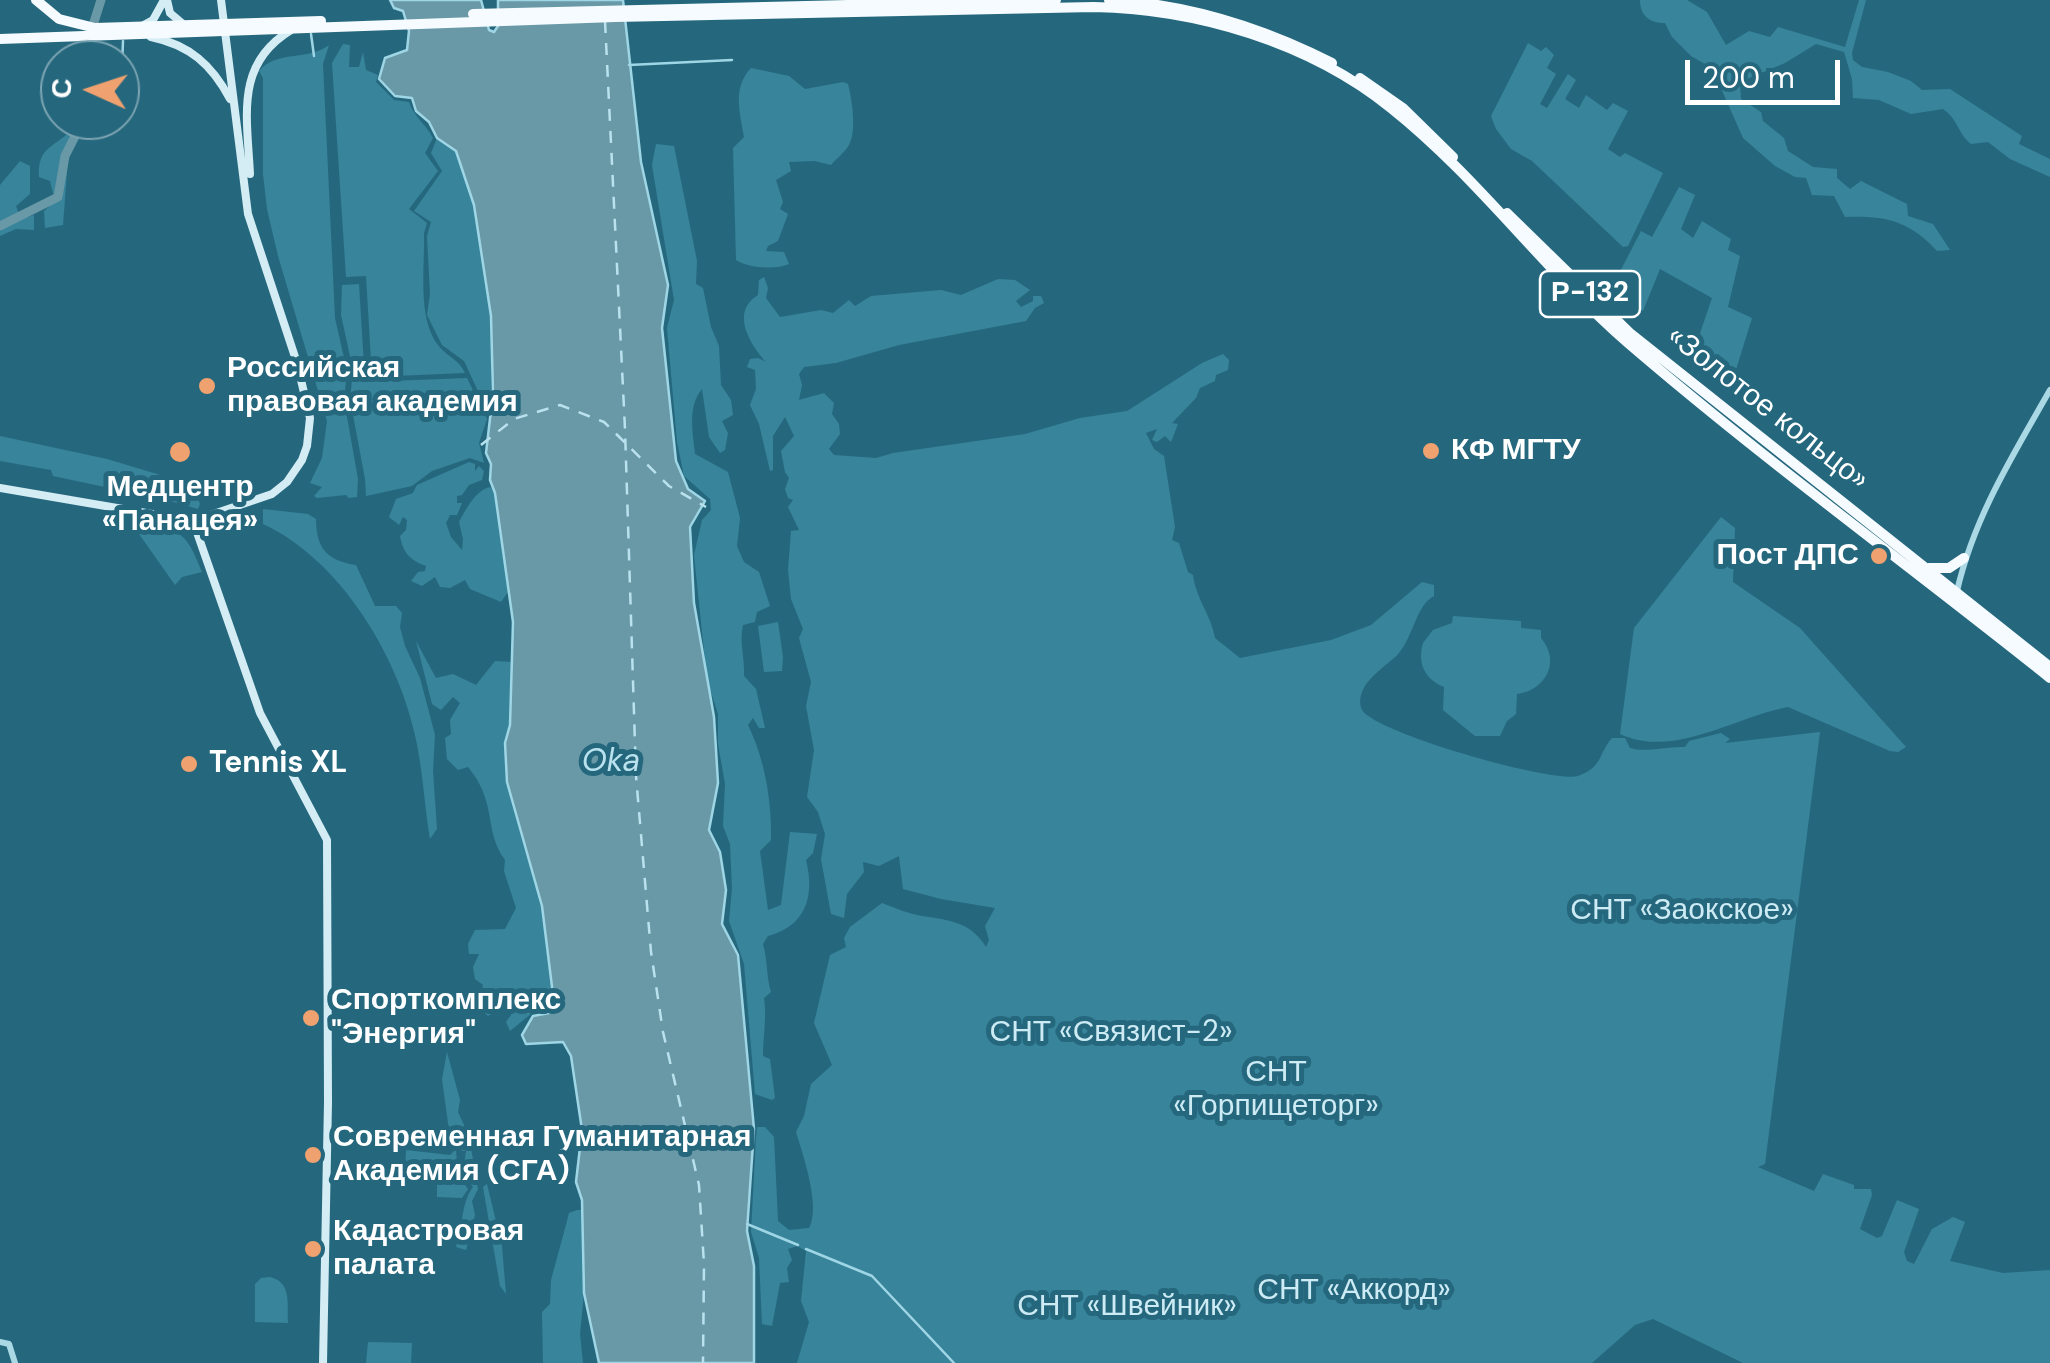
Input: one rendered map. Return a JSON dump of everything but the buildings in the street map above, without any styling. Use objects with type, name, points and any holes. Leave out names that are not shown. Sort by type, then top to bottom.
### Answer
[{"type":"highway","name":"Р-132","points":[[36,0],[59,19],[79,26],[141,31],[187,26],[213,29]]},
{"type":"highway","name":"Р-132","points":[[0,39],[321,24],[1071,0]]},
{"type":"highway","name":"«Золотое кольцо»","points":[[1098,0],[1203,13],[1258,28],[1344,69],[1380,91],[1435,138],[1631,334],[1927,567],[1955,597],[2050,678]]},
{"type":"highway","name":"«Золотое кольцо»","points":[[758,12],[1134,9],[1200,20],[1254,35],[1340,75],[1388,105],[1627,342],[2050,667]]},
{"type":"highway","name":"Р-132","points":[[269,27],[291,30],[321,24]]},
{"type":"highway","points":[[1927,567],[1949,568],[1964,558]]},
{"type":"main road","points":[[165,0],[141,31],[180,45],[202,60],[222,82],[236,110]]},
{"type":"main road","points":[[165,0],[170,13],[187,26]]},
{"type":"main road","points":[[0,488],[192,521],[254,502],[288,482],[302,460],[310,418],[296,363],[252,233],[222,0]]},
{"type":"main road","points":[[247,193],[250,83],[256,62],[267,47],[291,30]]},
{"type":"main road","points":[[192,521],[260,713],[327,840],[328,1102],[323,1363]]},
{"type":"street","points":[[1955,597],[1964,558],[1982,512],[2050,390]]},
{"type":"street","points":[[3,1341],[15,1363]]},
{"type":"green space","points":[[1640,0],[1687,0],[1707,12],[1726,45],[1749,31],[1770,37],[1778,27],[1845,47],[1859,0],[1866,0],[1853,60],[1862,67],[1911,81],[1922,90],[1950,89],[2022,136],[2019,144],[2050,159],[2050,177],[2010,159],[1988,142],[1971,144],[1943,109],[1911,114],[1879,100],[1853,98],[1844,52],[1816,44],[1785,63],[1740,82],[1741,99],[1761,112],[1763,121],[1784,138],[1788,151],[1813,167],[1837,169],[1837,178],[1850,189],[1861,181],[1907,204],[1908,216],[1933,224],[1950,250],[1937,251],[1917,233],[1896,222],[1845,217],[1834,196],[1812,195],[1806,178],[1795,177],[1775,166],[1743,138],[1712,68],[1691,56],[1672,37],[1665,23],[1647,18]]},
{"type":"green space","points":[[1528,43],[1541,51],[1546,47],[1554,55],[1547,68],[1556,74],[1540,104],[1547,108],[1568,74],[1576,80],[1565,99],[1579,108],[1586,95],[1607,110],[1613,103],[1628,111],[1608,149],[1620,157],[1625,153],[1663,173],[1628,246],[1623,247],[1532,161],[1511,149],[1496,129],[1491,116]]},
{"type":"green space","points":[[343,44],[350,45],[349,67],[359,67],[363,52],[366,70],[378,75],[376,82],[394,100],[409,102],[433,138],[425,153],[438,171],[409,209],[427,223],[424,292],[431,334],[465,373],[372,377],[366,276],[346,277],[332,63]]},
{"type":"green space","points":[[329,45],[323,64],[335,318],[347,371],[344,400],[358,479],[357,497],[349,498],[317,498],[314,496],[322,487],[310,483],[322,458],[327,421],[278,256],[263,174],[263,78],[259,71],[274,60],[312,53]]},
{"type":"green space","points":[[751,68],[789,76],[805,89],[843,82],[848,84],[852,106],[851,139],[831,165],[789,162],[791,171],[776,180],[783,202],[780,209],[788,214],[778,241],[766,251],[784,252],[789,264],[776,267],[736,260],[733,148],[744,137],[739,92]]},
{"type":"green space","points":[[437,138],[456,151],[474,205],[491,316],[491,419],[464,361],[442,345],[427,315],[427,236],[431,222],[414,211],[442,171],[431,153]]},
{"type":"green space","points":[[60,140],[78,140],[68,159],[63,225],[45,228],[44,211],[55,201],[50,181],[39,177],[39,167],[49,148]]},
{"type":"green space","points":[[656,144],[674,146],[697,261],[696,284],[703,288],[719,346],[721,385],[731,400],[733,415],[722,421],[728,433],[725,450],[720,453],[709,437],[702,389],[693,412],[695,454],[728,472],[740,518],[737,546],[744,562],[759,572],[770,606],[757,612],[755,622],[743,625],[742,638],[744,676],[756,689],[765,728],[759,728],[753,718],[748,725],[769,796],[771,840],[760,851],[768,910],[781,905],[790,832],[817,834],[813,853],[806,860],[809,886],[805,908],[791,925],[768,936],[763,944],[771,992],[764,998],[763,1056],[770,1059],[775,1098],[772,1100],[755,1094],[744,964],[729,921],[732,888],[730,844],[723,826],[725,784],[718,714],[707,680],[694,555],[702,520],[711,510],[710,499],[684,476],[677,442],[667,328],[674,300],[652,165]]},
{"type":"green space","points":[[20,161],[30,166],[30,194],[16,206],[21,219],[34,215],[34,230],[16,229],[0,236],[0,185]]},
{"type":"green space","points":[[1679,187],[1695,195],[1681,229],[1693,238],[1702,221],[1731,239],[1728,250],[1740,256],[1728,307],[1752,318],[1735,373],[1696,345],[1712,298],[1660,269],[1643,311],[1614,293],[1612,287],[1641,231],[1652,237]]},
{"type":"green space","points":[[764,277],[766,298],[780,317],[821,310],[833,313],[849,300],[855,306],[871,296],[941,290],[961,295],[998,279],[1015,280],[1030,290],[1016,301],[1021,307],[1033,301],[1033,296],[1041,296],[1044,303],[1026,321],[804,367],[799,374],[799,400],[824,393],[834,403],[832,414],[840,434],[829,449],[834,455],[876,458],[1025,434],[1080,418],[1127,411],[1223,354],[1229,360],[1228,370],[1200,388],[1196,398],[1172,423],[1178,424],[1171,442],[1165,436],[1157,442],[1152,440],[1157,429],[1146,433],[1154,449],[1164,456],[1175,527],[1172,540],[1179,543],[1215,638],[1240,658],[1331,640],[1371,625],[1422,582],[1434,585],[1434,596],[1423,607],[1403,647],[1362,691],[1361,708],[1371,718],[1394,729],[1463,754],[1562,776],[1578,776],[1592,769],[1612,738],[1625,738],[1630,748],[1649,750],[1685,747],[1689,741],[1721,733],[1730,739],[1725,743],[1820,732],[1765,1164],[1758,1167],[1814,1191],[1823,1174],[1854,1185],[1854,1189],[1871,1189],[1860,1229],[1877,1238],[1882,1236],[1897,1200],[1919,1209],[1904,1252],[1907,1261],[1914,1264],[1932,1229],[1953,1217],[1965,1222],[1950,1261],[2003,1273],[2050,1270],[2050,1363],[1743,1363],[1653,1319],[1635,1325],[1592,1363],[797,1363],[809,1322],[801,1301],[806,1251],[797,1246],[788,1249],[792,1260],[787,1268],[789,1282],[780,1283],[772,1326],[762,1324],[759,1258],[751,1232],[756,1137],[757,1127],[765,1127],[774,1137],[778,1221],[789,1230],[809,1228],[812,1194],[796,1132],[811,1084],[832,1065],[814,1023],[830,955],[846,947],[844,938],[850,927],[882,903],[959,924],[986,947],[989,940],[985,926],[995,908],[903,889],[899,856],[879,866],[863,862],[864,872],[847,894],[844,918],[831,914],[821,859],[825,834],[818,812],[807,797],[814,750],[806,706],[811,682],[788,570],[791,531],[799,530],[788,507],[793,500],[785,489],[789,478],[781,451],[794,436],[785,417],[773,436],[770,471],[759,424],[750,405],[756,389],[755,370],[747,367],[750,359],[766,362],[749,337],[744,319],[745,310],[758,295],[759,280]]},
{"type":"green space","points":[[359,284],[365,382],[467,378],[487,419],[479,443],[484,463],[470,458],[432,471],[412,486],[366,496],[350,399],[353,370],[341,315],[342,285]]},
{"type":"green space","points":[[0,436],[107,459],[197,486],[214,500],[196,495],[198,509],[160,498],[147,501],[119,490],[53,476],[51,470],[0,461]]},
{"type":"green space","points":[[469,462],[475,464],[475,471],[479,466],[484,471],[482,480],[457,496],[457,503],[462,503],[457,515],[450,515],[446,523],[462,550],[459,522],[465,511],[485,489],[490,487],[495,492],[508,592],[501,602],[470,589],[465,580],[450,588],[440,587],[435,577],[422,586],[411,581],[426,566],[403,547],[400,536],[406,530],[407,520],[403,517],[399,525],[389,517],[396,499]]},
{"type":"green space","points":[[263,509],[308,514],[316,519],[321,546],[331,557],[356,565],[375,606],[396,606],[402,613],[400,627],[405,646],[420,678],[435,735],[437,829],[430,839],[414,731],[394,671],[360,611],[339,584],[291,540],[263,524]]},
{"type":"green space","points":[[1721,517],[1735,528],[1733,582],[1800,628],[1906,747],[1890,751],[1788,707],[1683,739],[1661,742],[1620,734],[1634,628]]},
{"type":"green space","points":[[132,524],[178,533],[190,546],[202,572],[182,577],[175,585]]},
{"type":"green space","points":[[1453,616],[1521,621],[1521,628],[1541,630],[1550,656],[1547,674],[1536,687],[1517,694],[1516,714],[1507,721],[1500,736],[1475,736],[1443,710],[1444,687],[1424,670],[1423,643],[1433,630],[1452,623]]},
{"type":"green space","points":[[778,622],[782,671],[764,672],[758,626]]},
{"type":"green space","points":[[416,641],[436,678],[453,674],[476,685],[495,661],[512,662],[510,725],[505,743],[542,906],[554,1003],[548,1010],[532,1013],[510,1031],[506,1022],[515,999],[488,1016],[484,1013],[488,1000],[481,996],[483,985],[475,979],[473,967],[479,954],[469,954],[468,944],[475,930],[505,929],[516,908],[504,871],[505,860],[494,838],[477,780],[468,767],[458,770],[447,759],[445,738],[451,734],[450,720],[460,703],[453,697],[441,710],[432,704]]},
{"type":"green space","points":[[447,1052],[478,1189],[472,1201],[475,1215],[466,1250],[456,1247],[464,1207],[473,1187],[463,1173],[466,1151],[456,1150],[458,1175],[468,1189],[462,1198],[437,1197],[437,1182],[405,1173],[406,1150],[450,1155],[455,1150],[451,1145],[442,1079]]},
{"type":"green space","points":[[487,1184],[502,1246],[506,1294],[500,1286],[483,1187]]},
{"type":"green space","points":[[583,1210],[583,1363],[543,1363],[542,1312],[550,1304],[551,1280],[569,1213]]},
{"type":"green space","points":[[270,1277],[285,1289],[288,1323],[255,1322],[255,1284]]},
{"type":"green space","points":[[368,1342],[412,1343],[411,1363],[366,1363]]},
{"type":"water","name":"Oka","points":[[390,0],[481,0],[489,30],[494,32],[498,26],[498,0],[623,0],[641,162],[668,285],[662,328],[676,461],[688,489],[705,501],[690,527],[694,603],[714,717],[718,783],[709,830],[720,852],[726,890],[722,924],[738,955],[754,1129],[747,1231],[754,1266],[754,1363],[599,1363],[584,1293],[582,1200],[576,1182],[582,1130],[571,1056],[563,1042],[526,1044],[522,1035],[533,1016],[549,1013],[554,1003],[542,906],[507,782],[505,743],[510,725],[513,622],[490,480],[491,464],[486,453],[493,393],[491,316],[474,205],[456,151],[437,138],[429,122],[416,111],[412,98],[395,96],[379,79],[385,58],[407,50],[409,31],[403,11],[394,8]]},
{"type":"waterway","points":[[88,40],[101,0]]},
{"type":"waterway","points":[[311,34],[314,56]]},
{"type":"waterway","points":[[629,65],[732,60]]},
{"type":"waterway","points":[[0,226],[58,197],[65,156],[73,140]]},
{"type":"waterway","points":[[747,1224],[798,1245]]},
{"type":"waterway","points":[[806,1249],[872,1276],[954,1363]]},
{"type":"ferry route","points":[[605,21],[625,429],[636,776],[651,952],[663,1032],[699,1185],[704,1264],[703,1363]]},
{"type":"ferry route","points":[[481,445],[514,419],[560,405],[604,422],[669,486],[706,507]]},
{"type":"place","name":"Российская правовая академия","points":[[207,386]]},
{"type":"place","name":"КФ МГТУ","points":[[1431,451]]},
{"type":"place","name":"Медцентр «Панацея»","points":[[180,452]]},
{"type":"place","name":"Пост ДПС","points":[[1879,556]]},
{"type":"place","name":"Tennis XL","points":[[189,764]]},
{"type":"place","name":"Спорткомплекс \"Энергия\"","points":[[311,1018]]},
{"type":"place","name":"Современная Гуманитарная Академия (СГА)","points":[[313,1155]]},
{"type":"place","name":"Кадастровая палата","points":[[313,1249]]},
{"type":"park label","name":"СНТ «Заокское»","points":[[1682,911]]},
{"type":"park label","name":"СНТ «Связист-2»","points":[[1111,1033]]},
{"type":"park label","name":"СНТ «Горпищеторг»","points":[[1276,1090]]},
{"type":"park label","name":"СНТ «Аккорд»","points":[[1354,1291]]},
{"type":"park label","name":"СНТ «Швейник»","points":[[1127,1307]]}]
